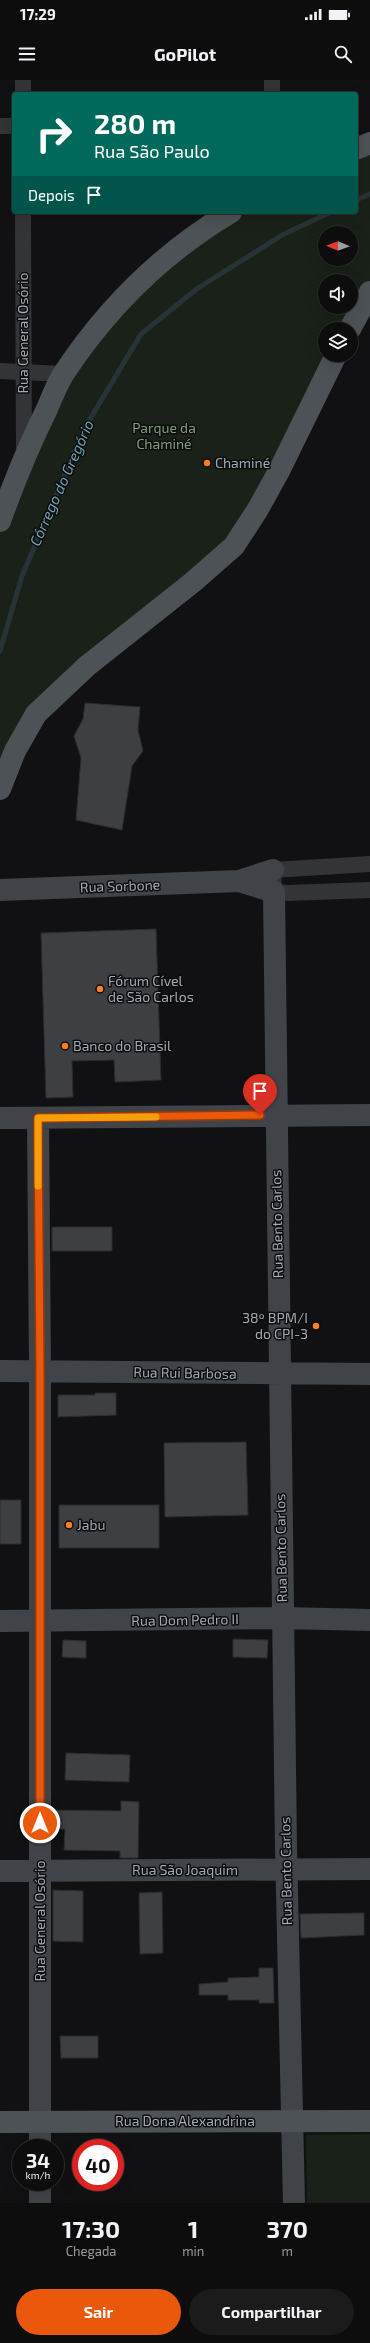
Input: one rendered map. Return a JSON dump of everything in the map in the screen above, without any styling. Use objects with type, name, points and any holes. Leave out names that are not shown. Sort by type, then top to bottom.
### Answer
[{"type":"main road","points":[[0,521],[24,454],[64,374],[99,327],[148,273],[196,233],[228,214]]},
{"type":"main road","points":[[354,322],[370,292]]},
{"type":"main road","points":[[0,789],[15,751],[36,714],[87,666],[193,582],[234,546],[258,509],[278,472],[333,362]]},
{"type":"main road","name":"Rua Dona Alexandrina","points":[[0,2122],[370,2121]]},
{"type":"street","points":[[23,80],[23,92]]},
{"type":"street","points":[[272,80],[272,92]]},
{"type":"street","points":[[0,126],[12,126]]},
{"type":"street","name":"Rua General Osório","points":[[23,214],[22,371],[24,454]]},
{"type":"street","points":[[0,371],[64,374]]},
{"type":"street","name":"Rua Sorbone","points":[[0,890],[240,881],[273,870],[370,864]]},
{"type":"street","points":[[273,870],[274,892]]},
{"type":"street","name":"Rua Sorbone","points":[[240,881],[274,892],[288,894],[370,890]]},
{"type":"street","name":"Rua Bento Carlos","points":[[274,892],[286,1869],[294,2203]]},
{"type":"street","points":[[0,1118],[370,1115]]},
{"type":"street","name":"Rua General Osório","points":[[38,1118],[40,1372],[40,2139]]},
{"type":"street","name":"Rua Rui Barbosa","points":[[0,1371],[279,1375],[370,1374]]},
{"type":"street","name":"Rua Dom Pedro II","points":[[0,1621],[40,1622],[283,1618],[370,1620]]},
{"type":"street","name":"Rua São Joaquim","points":[[0,1871],[370,1869]]},
{"type":"street","points":[[40,2191],[40,2203]]},
{"type":"green space","name":"Parque da Chaminé","points":[[358,149],[370,151],[370,292],[354,322],[318,322],[318,362],[322,362],[258,509],[36,714],[0,789],[0,521],[99,327],[229,214],[358,214]]},
{"type":"green space","points":[[370,2134],[370,2203],[307,2203],[306,2135]]},
{"type":"building","points":[[85,703],[140,707],[138,730],[143,751],[132,766],[122,830],[76,820],[81,758],[74,736],[83,719]]},
{"type":"building","name":"Fórum Cível de São Carlos","points":[[156,929],[161,1080],[115,1082],[114,1060],[72,1061],[73,1097],[46,1098],[41,933]]},
{"type":"building","points":[[52,1227],[112,1227],[112,1251],[52,1251]]},
{"type":"building","points":[[95,1393],[116,1393],[116,1415],[58,1417],[58,1395],[95,1395]]},
{"type":"building","points":[[246,1442],[248,1515],[165,1517],[164,1443]]},
{"type":"building","points":[[0,1500],[21,1500],[21,1544],[0,1544]]},
{"type":"building","points":[[59,1505],[159,1505],[159,1548],[59,1548]]},
{"type":"building","points":[[233,1639],[268,1640],[267,1658],[233,1657]]},
{"type":"building","points":[[63,1640],[86,1641],[86,1658],[62,1657]]},
{"type":"building","points":[[66,1753],[130,1755],[129,1782],[65,1780]]},
{"type":"building","points":[[121,1801],[139,1802],[138,1858],[120,1858],[120,1851],[64,1850],[65,1829],[53,1829],[53,1810],[121,1811]]},
{"type":"building","points":[[53,1890],[83,1891],[83,1942],[53,1941]]},
{"type":"building","points":[[162,1892],[163,1953],[140,1954],[139,1893]]},
{"type":"building","points":[[364,1913],[364,1935],[301,1938],[300,1914]]},
{"type":"building","points":[[259,1968],[273,1968],[274,2003],[259,2003],[259,2000],[228,2000],[228,1995],[199,1995],[199,1984],[228,1982],[228,1978],[259,1977]]},
{"type":"building","points":[[60,2036],[98,2036],[98,2058],[61,2058]]},
{"type":"waterway","name":"Córrego do Gregório","points":[[358,199],[370,194]]},
{"type":"waterway","name":"Córrego do Gregório","points":[[0,651],[22,576],[84,429],[141,334],[198,288],[284,234],[327,214]]},
{"type":"slow traffic","points":[[38,1186],[38,1118],[156,1117]]},
{"type":"place","name":"Chaminé","points":[[207,463]]},
{"type":"place","name":"Fórum Cível de São Carlos","points":[[100,989]]},
{"type":"place","name":"Banco do Brasil","points":[[65,1046]]},
{"type":"place","name":"38º BPM/I do CPI-3","points":[[316,1326]]},
{"type":"place","name":"Jabu","points":[[69,1525]]},
{"type":"route","points":[[40,1823],[40,1372],[38,1118],[260,1115]]}]
